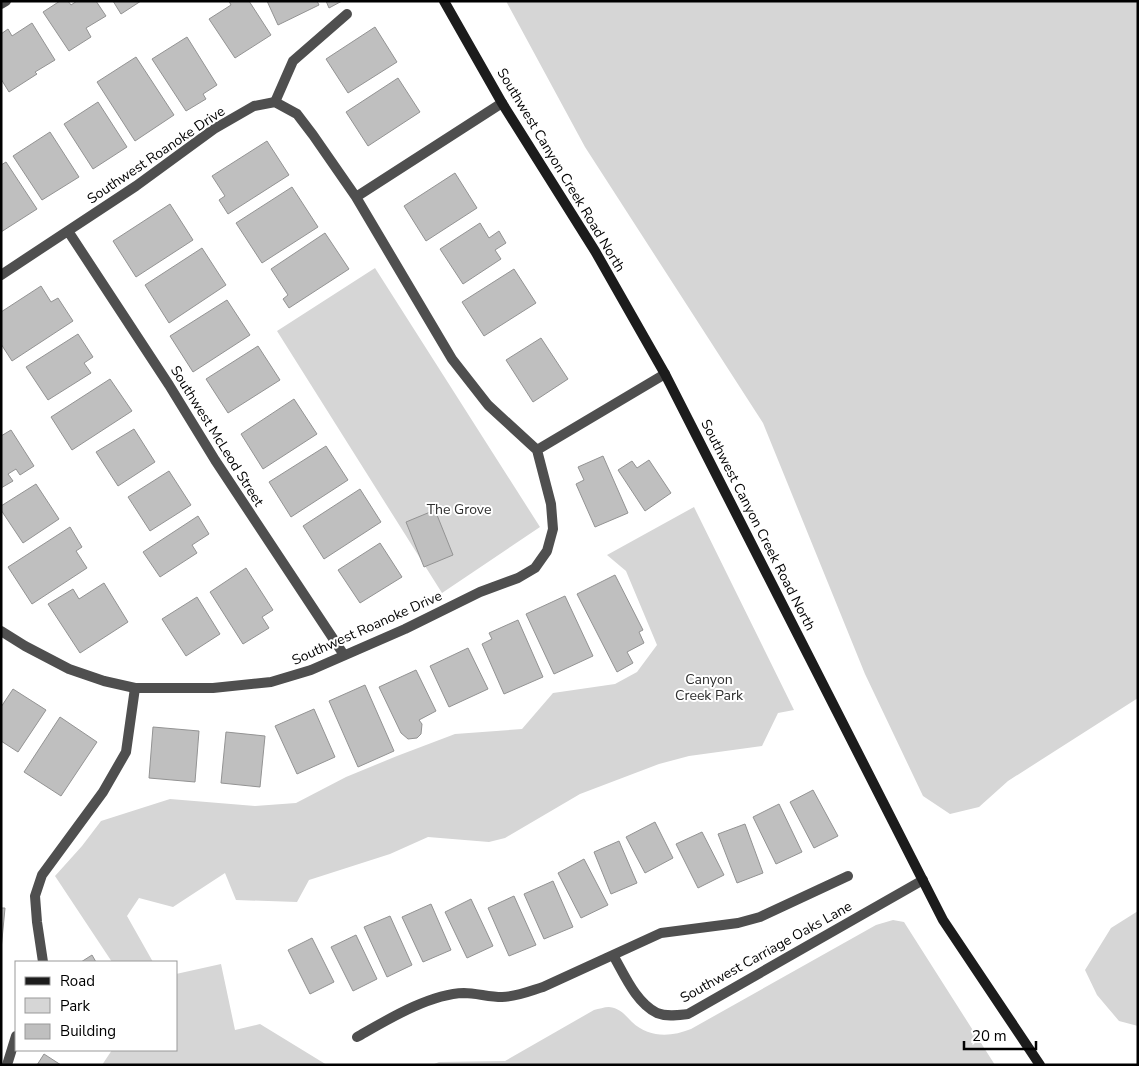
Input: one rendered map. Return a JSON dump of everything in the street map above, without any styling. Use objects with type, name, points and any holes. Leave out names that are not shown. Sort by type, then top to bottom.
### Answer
[{"type":"main road","name":"Southwest Canyon Creek Road North","points":[[444,1],[502,103],[595,251],[665,374],[943,920],[1040,1065]]},
{"type":"street","points":[[1,4],[6,1]]},
{"type":"street","points":[[347,14],[293,61],[275,102],[297,114],[313,135],[356,197],[452,358],[488,406],[537,450],[665,374]]},
{"type":"street","name":"Southwest Roanoke Drive","points":[[1,275],[136,186],[214,129],[254,106],[275,102]]},
{"type":"street","points":[[356,197],[502,103]]},
{"type":"street","name":"Southwest McLeod Street","points":[[68,231],[170,385],[215,460],[344,655]]},
{"type":"street","name":"Southwest Roanoke Drive","points":[[1,631],[69,669],[104,681],[135,688],[213,688],[271,682],[311,670],[405,629],[480,592],[518,578],[535,568],[547,551],[553,529],[551,504],[537,450]]},
{"type":"street","points":[[43,961],[35,896],[42,875],[103,792],[126,752],[135,688]]},
{"type":"street","name":"Southwest Carriage Oaks Lane","points":[[358,1037],[413,1007],[441,998],[463,993],[503,997],[525,993],[661,933],[738,923],[760,917],[848,876]]},
{"type":"street","name":"Southwest Carriage Oaks Lane","points":[[613,955],[635,993],[647,1005],[658,1013],[672,1016],[688,1014],[923,880]]},
{"type":"street","points":[[7,1065],[15,1039]]},
{"type":"green space","points":[[506,1],[1138,1],[1138,698],[1008,781],[979,807],[950,814],[923,796],[865,674],[763,423],[585,147]]},
{"type":"green space","name":"The Grove","points":[[375,268],[540,527],[442,593],[277,331]]},
{"type":"green space","name":"Canyon Creek Park","points":[[694,507],[794,710],[778,713],[762,746],[689,756],[659,764],[580,794],[505,838],[489,842],[428,837],[390,854],[309,880],[297,902],[236,900],[225,873],[173,907],[139,898],[127,916],[152,961],[111,961],[55,876],[101,821],[170,799],[255,806],[296,803],[346,777],[455,734],[522,729],[553,693],[615,684],[637,672],[657,645],[626,571],[607,555]]},
{"type":"green space","points":[[1138,911],[1138,1026],[1119,1021],[1097,995],[1085,970],[1111,928]]},
{"type":"green space","points":[[893,920],[904,922],[995,1065],[432,1065],[439,1062],[505,1061],[594,1010],[605,1007],[619,1010],[646,1031],[668,1035],[683,1032],[876,925]]},
{"type":"green space","points":[[221,964],[235,1030],[260,1024],[327,1065],[102,1065],[111,1051],[178,1051],[178,974]]},
{"type":"building","points":[[60,1],[68,1],[71,5],[77,1],[96,1],[106,16],[86,28],[91,37],[69,51],[43,12]]},
{"type":"building","points":[[113,1],[141,1],[121,14]]},
{"type":"building","points":[[229,1],[249,1],[271,35],[235,58],[209,19],[231,5]]},
{"type":"building","points":[[267,1],[317,1],[319,5],[278,25]]},
{"type":"building","points":[[326,1],[342,1],[329,8]]},
{"type":"building","points":[[32,23],[55,60],[35,72],[37,74],[9,92],[1,79],[1,34],[8,29],[12,36]]},
{"type":"building","points":[[375,27],[397,62],[348,93],[326,59]]},
{"type":"building","points":[[187,37],[217,85],[203,94],[206,99],[186,111],[152,59]]},
{"type":"building","points":[[136,57],[174,115],[135,141],[97,82]]},
{"type":"building","points":[[398,78],[420,112],[368,146],[346,112]]},
{"type":"building","points":[[98,102],[127,147],[93,169],[64,124]]},
{"type":"building","points":[[50,132],[79,177],[42,200],[13,156]]},
{"type":"building","points":[[267,141],[289,175],[228,214],[219,200],[225,196],[212,176]]},
{"type":"building","points":[[6,162],[37,209],[1,232],[1,165]]},
{"type":"building","points":[[455,173],[477,208],[426,241],[404,206]]},
{"type":"building","points":[[292,187],[318,227],[262,263],[236,223]]},
{"type":"building","points":[[170,204],[193,240],[136,277],[113,241]]},
{"type":"building","points":[[480,223],[489,238],[499,231],[506,243],[495,250],[501,259],[463,284],[440,249]]},
{"type":"building","points":[[325,233],[349,269],[289,308],[283,299],[288,295],[271,269]]},
{"type":"building","points":[[202,248],[226,285],[169,323],[145,285]]},
{"type":"building","points":[[514,269],[536,303],[484,336],[462,302]]},
{"type":"building","points":[[41,286],[51,302],[58,298],[73,321],[12,361],[1,344],[1,312]]},
{"type":"building","points":[[227,300],[250,335],[193,372],[170,336]]},
{"type":"building","points":[[78,334],[93,357],[84,363],[91,373],[48,400],[26,367]]},
{"type":"building","points":[[541,338],[568,379],[533,402],[506,360]]},
{"type":"building","points":[[258,346],[280,380],[228,413],[206,379]]},
{"type":"building","points":[[110,379],[132,411],[72,450],[51,417]]},
{"type":"building","points":[[294,399],[317,434],[263,469],[241,434]]},
{"type":"building","points":[[134,429],[155,462],[118,486],[96,452]]},
{"type":"building","points":[[11,430],[34,466],[20,475],[16,469],[8,474],[13,481],[1,488],[1,436]]},
{"type":"building","points":[[326,446],[348,480],[291,517],[269,482]]},
{"type":"building","points":[[603,456],[628,513],[595,527],[576,484],[584,480],[578,467]]},
{"type":"building","points":[[649,460],[671,493],[645,511],[618,470],[632,461],[637,468]]},
{"type":"building","points":[[169,471],[191,505],[150,531],[128,497]]},
{"type":"building","points":[[36,484],[59,519],[23,543],[1,510],[1,506]]},
{"type":"building","points":[[360,489],[381,522],[324,559],[303,526]]},
{"type":"building","points":[[435,510],[453,555],[424,567],[406,522]]},
{"type":"building","points":[[198,516],[209,534],[192,545],[197,553],[160,577],[143,552]]},
{"type":"building","points":[[70,527],[82,547],[76,551],[87,568],[32,604],[8,567]]},
{"type":"building","points":[[380,543],[402,577],[360,603],[338,570]]},
{"type":"building","points":[[246,568],[273,610],[262,617],[269,628],[243,644],[210,592]]},
{"type":"building","points":[[615,575],[643,630],[639,632],[644,643],[627,652],[633,663],[617,672],[577,594]]},
{"type":"building","points":[[104,583],[128,622],[80,653],[48,604],[73,589],[79,599]]},
{"type":"building","points":[[565,596],[593,656],[554,674],[526,614]]},
{"type":"building","points":[[197,597],[220,634],[186,656],[162,619]]},
{"type":"building","points":[[518,620],[543,677],[504,694],[482,644],[492,639],[489,633]]},
{"type":"building","points":[[468,648],[488,689],[449,707],[430,666]]},
{"type":"building","points":[[416,670],[436,711],[419,720],[422,724],[421,734],[417,738],[408,739],[401,733],[379,687]]},
{"type":"building","points":[[365,685],[394,751],[358,767],[329,701]]},
{"type":"building","points":[[13,689],[46,710],[18,752],[1,741],[1,707]]},
{"type":"building","points":[[314,709],[335,757],[297,774],[275,726]]},
{"type":"building","points":[[60,717],[97,742],[61,796],[24,772]]},
{"type":"building","points":[[153,727],[199,731],[195,782],[149,778]]},
{"type":"building","points":[[226,732],[265,736],[260,787],[221,783]]},
{"type":"building","points":[[813,790],[838,836],[814,848],[790,802]]},
{"type":"building","points":[[779,804],[802,852],[776,864],[753,817]]},
{"type":"building","points":[[655,822],[673,858],[645,873],[626,837]]},
{"type":"building","points":[[745,824],[763,873],[737,883],[718,834]]},
{"type":"building","points":[[702,832],[724,875],[698,888],[676,844]]},
{"type":"building","points":[[619,841],[637,883],[611,894],[594,852]]},
{"type":"building","points":[[584,859],[608,905],[581,918],[558,873]]},
{"type":"building","points":[[553,881],[573,927],[544,939],[524,894]]},
{"type":"building","points":[[514,896],[536,945],[509,956],[488,908]]},
{"type":"building","points":[[471,899],[493,946],[467,958],[445,912]]},
{"type":"building","points":[[431,904],[451,950],[423,962],[402,917]]},
{"type":"building","points":[[1,908],[5,908],[1,950]]},
{"type":"building","points":[[390,916],[412,965],[387,977],[364,927]]},
{"type":"building","points":[[356,935],[377,979],[353,991],[331,947]]},
{"type":"building","points":[[312,938],[334,982],[310,994],[288,950]]},
{"type":"building","points":[[92,955],[95,961],[83,961]]},
{"type":"building","points":[[44,1054],[61,1065],[37,1065]]}]
